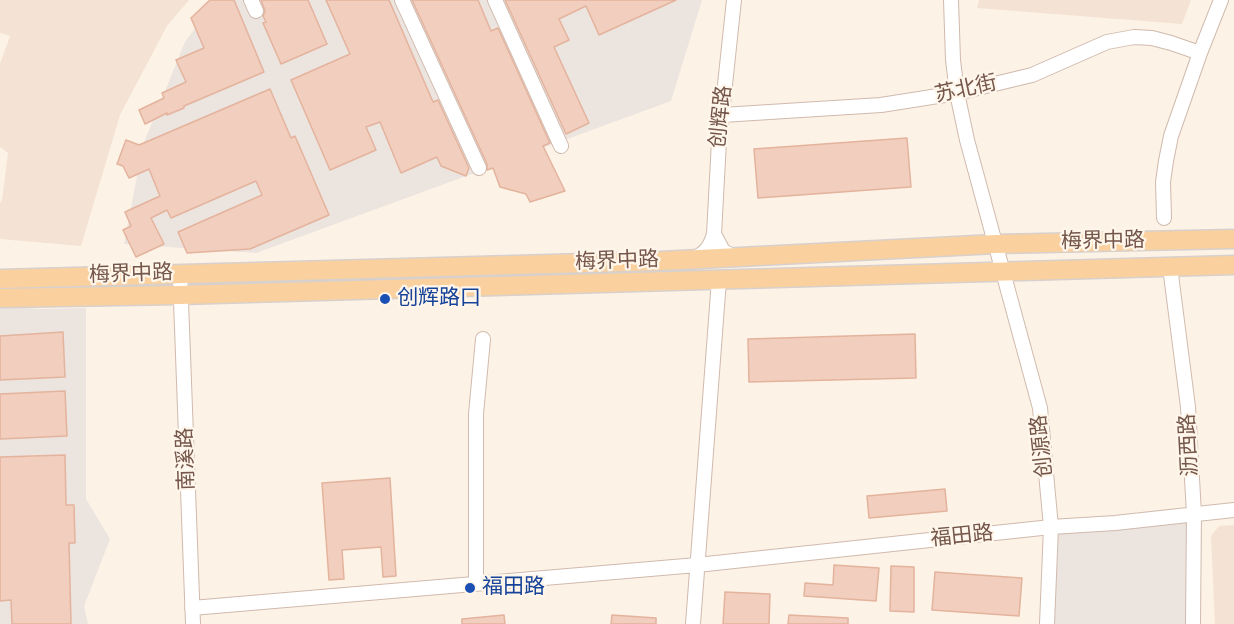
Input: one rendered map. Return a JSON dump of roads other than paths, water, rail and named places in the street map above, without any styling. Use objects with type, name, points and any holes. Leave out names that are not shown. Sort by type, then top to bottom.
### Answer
[{"type":"main road","name":"梅界中路","points":[[0,279],[691,260],[996,244],[1234,239]]},
{"type":"main road","name":"梅界中路","points":[[0,298],[1004,273],[1234,265]]},
{"type":"street","points":[[402,0],[479,168]]},
{"type":"street","points":[[495,0],[561,146]]},
{"type":"street","name":"创辉路","points":[[714,234],[719,141],[734,0]]},
{"type":"street","points":[[951,0],[953,60],[957,93],[967,140],[996,244]]},
{"type":"street","points":[[1164,218],[1163,182],[1172,136],[1221,0]]},
{"type":"street","name":"苏北街","points":[[722,115],[881,105],[957,93],[1032,75],[1107,42],[1134,37],[1161,40],[1200,53]]},
{"type":"street","points":[[714,234],[720,248],[734,257]]},
{"type":"street","points":[[691,260],[708,250],[714,234]]},
{"type":"street","name":"创源路","points":[[996,244],[1040,408],[1051,527],[1047,624]]},
{"type":"street","name":"沥西路","points":[[1170,267],[1188,407],[1194,514],[1193,624]]},
{"type":"street","name":"南溪路","points":[[180,274],[193,624]]},
{"type":"street","points":[[693,624],[719,280]]},
{"type":"street","points":[[476,584],[476,414],[483,339]]},
{"type":"street","name":"福田路","points":[[192,608],[698,565],[1234,510]]},
{"type":"place","name":"创辉路口","points":[[385,299]]},
{"type":"place","name":"福田路","points":[[470,588]]}]
